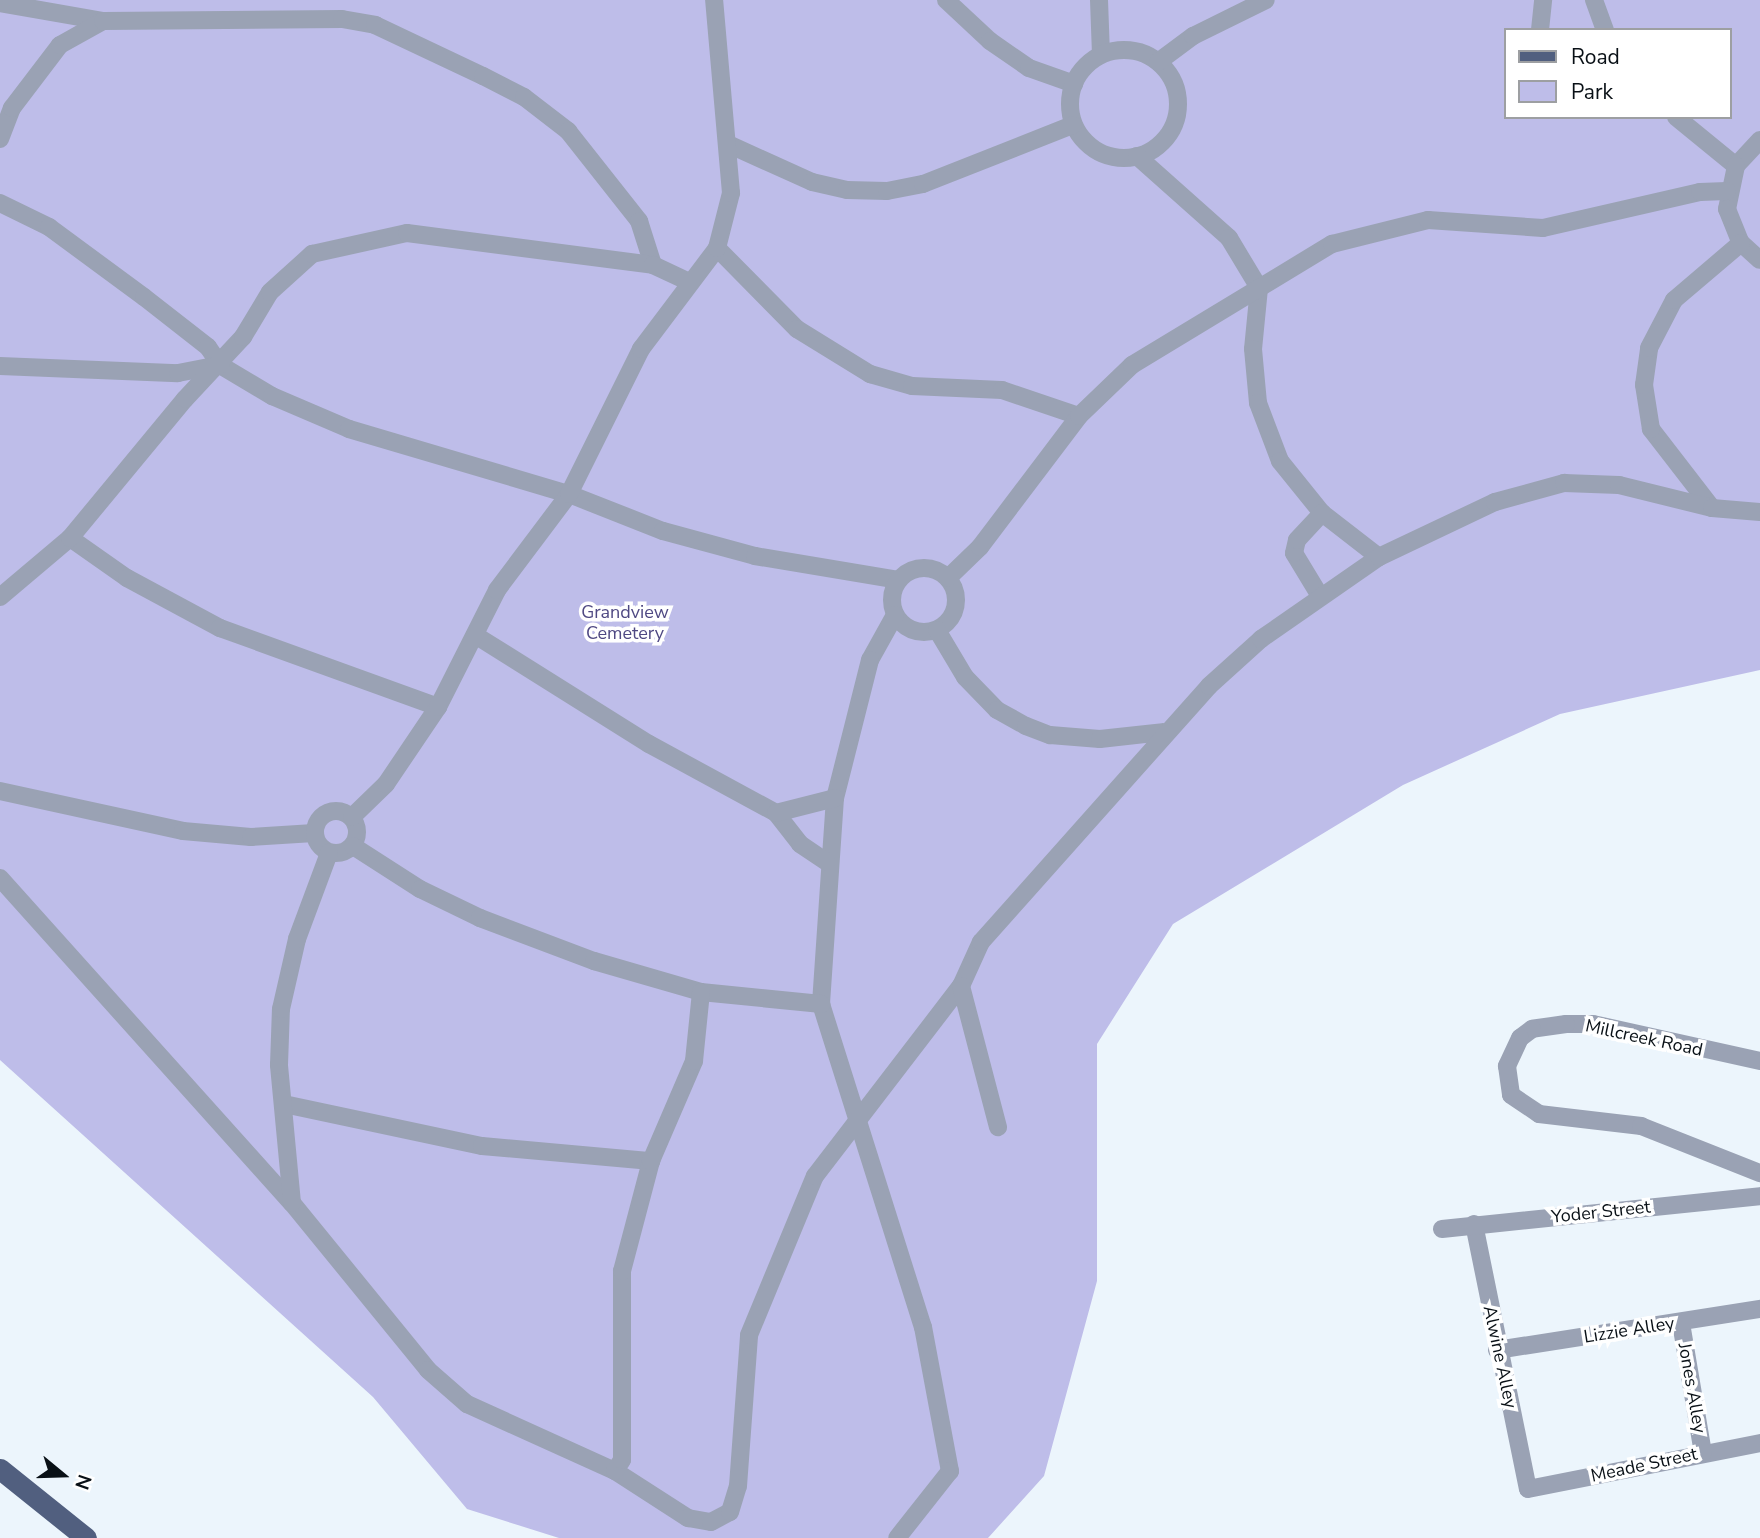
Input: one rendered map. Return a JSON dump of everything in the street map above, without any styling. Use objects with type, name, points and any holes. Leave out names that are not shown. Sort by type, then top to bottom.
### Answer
[{"type":"main road","points":[[0,1469],[86,1538]]},
{"type":"street","points":[[352,817],[386,784],[439,707],[497,590],[569,494],[611,400],[688,281],[717,248],[731,193],[714,0]]},
{"type":"street","points":[[946,0],[990,41],[1029,68],[1074,83]]},
{"type":"street","points":[[1099,0],[1101,54]]},
{"type":"street","points":[[1158,61],[1204,29],[1266,0]]},
{"type":"street","points":[[1594,0],[1604,28]]},
{"type":"street","points":[[1540,1],[1540,28]]},
{"type":"street","points":[[0,3],[103,21],[342,19],[375,25],[524,97],[568,131],[639,221],[653,265]]},
{"type":"street","points":[[0,139],[12,108],[60,44],[103,21]]},
{"type":"street","points":[[1124,50],[1158,61],[1174,83],[1178,110],[1163,142],[1137,156],[1112,157],[1095,150],[1073,125],[1074,83],[1101,54],[1124,50]]},
{"type":"street","points":[[1678,119],[1736,166]]},
{"type":"street","points":[[728,144],[811,182],[847,190],[887,191],[923,184],[1073,125]]},
{"type":"street","points":[[1760,141],[1736,166],[1727,191],[1729,218],[1741,243],[1760,260]]},
{"type":"street","points":[[1137,156],[1229,238],[1259,288],[1254,349],[1258,403],[1280,461],[1322,513],[1379,557]]},
{"type":"street","points":[[948,578],[980,547],[1079,416],[1168,338],[1332,244],[1383,228],[1428,220],[1543,228],[1700,192],[1727,191]]},
{"type":"street","points":[[0,203],[49,227],[208,347],[220,365],[272,396],[349,429],[569,494],[663,531],[741,552],[898,580],[922,567],[948,578]]},
{"type":"street","points":[[0,597],[70,538],[185,399],[220,365],[270,292],[312,254],[365,238],[407,233],[653,265],[688,281]]},
{"type":"street","points":[[1712,508],[1651,429],[1644,385],[1649,348],[1674,300],[1741,243]]},
{"type":"street","points":[[717,248],[797,329],[870,374],[912,386],[1002,390],[1079,416]]},
{"type":"street","points":[[0,366],[178,373],[220,365]]},
{"type":"street","points":[[0,878],[292,1203],[392,1330],[467,1405],[615,1471],[688,1518],[711,1522],[730,1512],[744,1449],[742,1388],[748,1335],[795,1215],[856,1121],[961,986],[981,942],[1163,732],[1261,639],[1320,596],[1379,557],[1494,502],[1564,483],[1619,485],[1712,508],[1760,513]]},
{"type":"street","points":[[1320,596],[1294,553],[1297,540],[1322,513]]},
{"type":"street","points":[[70,538],[127,578],[220,628],[439,707]]},
{"type":"street","points":[[937,630],[956,607],[948,578]]},
{"type":"street","points":[[898,580],[891,597],[895,615],[906,628],[937,630]]},
{"type":"street","points":[[895,615],[870,660],[835,798],[827,862],[821,1004],[923,1327],[950,1471],[897,1538]]},
{"type":"street","points":[[937,630],[965,677],[997,710],[1026,726],[1050,735],[1100,739],[1163,732]]},
{"type":"street","points":[[475,635],[649,744],[776,813],[800,844],[827,862]]},
{"type":"street","points":[[0,791],[183,831],[251,837],[314,833]]},
{"type":"street","points":[[776,813],[835,798]]},
{"type":"street","points":[[314,833],[328,812],[352,817]]},
{"type":"street","points":[[330,853],[353,846],[358,837],[352,817]]},
{"type":"street","points":[[314,833],[330,853]]},
{"type":"street","points":[[353,846],[420,889],[480,918],[594,961],[701,992],[821,1004]]},
{"type":"street","points":[[292,1203],[284,1104],[281,1009],[297,939],[330,853]]},
{"type":"street","points":[[961,986],[998,1127]]},
{"type":"street","points":[[615,1471],[622,1461],[622,1271],[651,1161],[694,1061],[701,992]]},
{"type":"street","name":"Millcreek Road","points":[[1760,1061],[1593,1024],[1566,1024],[1532,1029],[1520,1038],[1507,1066],[1511,1095],[1539,1114],[1640,1126],[1760,1173]]},
{"type":"street","points":[[284,1104],[482,1146],[651,1161]]},
{"type":"street","name":"Yoder Street","points":[[1443,1229],[1760,1196]]},
{"type":"street","name":"Alwine Alley","points":[[1474,1224],[1497,1350],[1528,1489]]},
{"type":"street","name":"Lizzie Alley","points":[[1497,1350],[1760,1309]]},
{"type":"street","name":"Jones Alley","points":[[1681,1323],[1703,1453]]},
{"type":"street","name":"Meade Street","points":[[1528,1489],[1760,1443]]},
{"type":"green space","name":"Grandview Cemetery","points":[[0,0],[1760,0],[1760,670],[1560,714],[1403,785],[1173,924],[1097,1044],[1097,1281],[1044,1476],[988,1538],[559,1538],[467,1509],[373,1397],[0,1060]]}]
